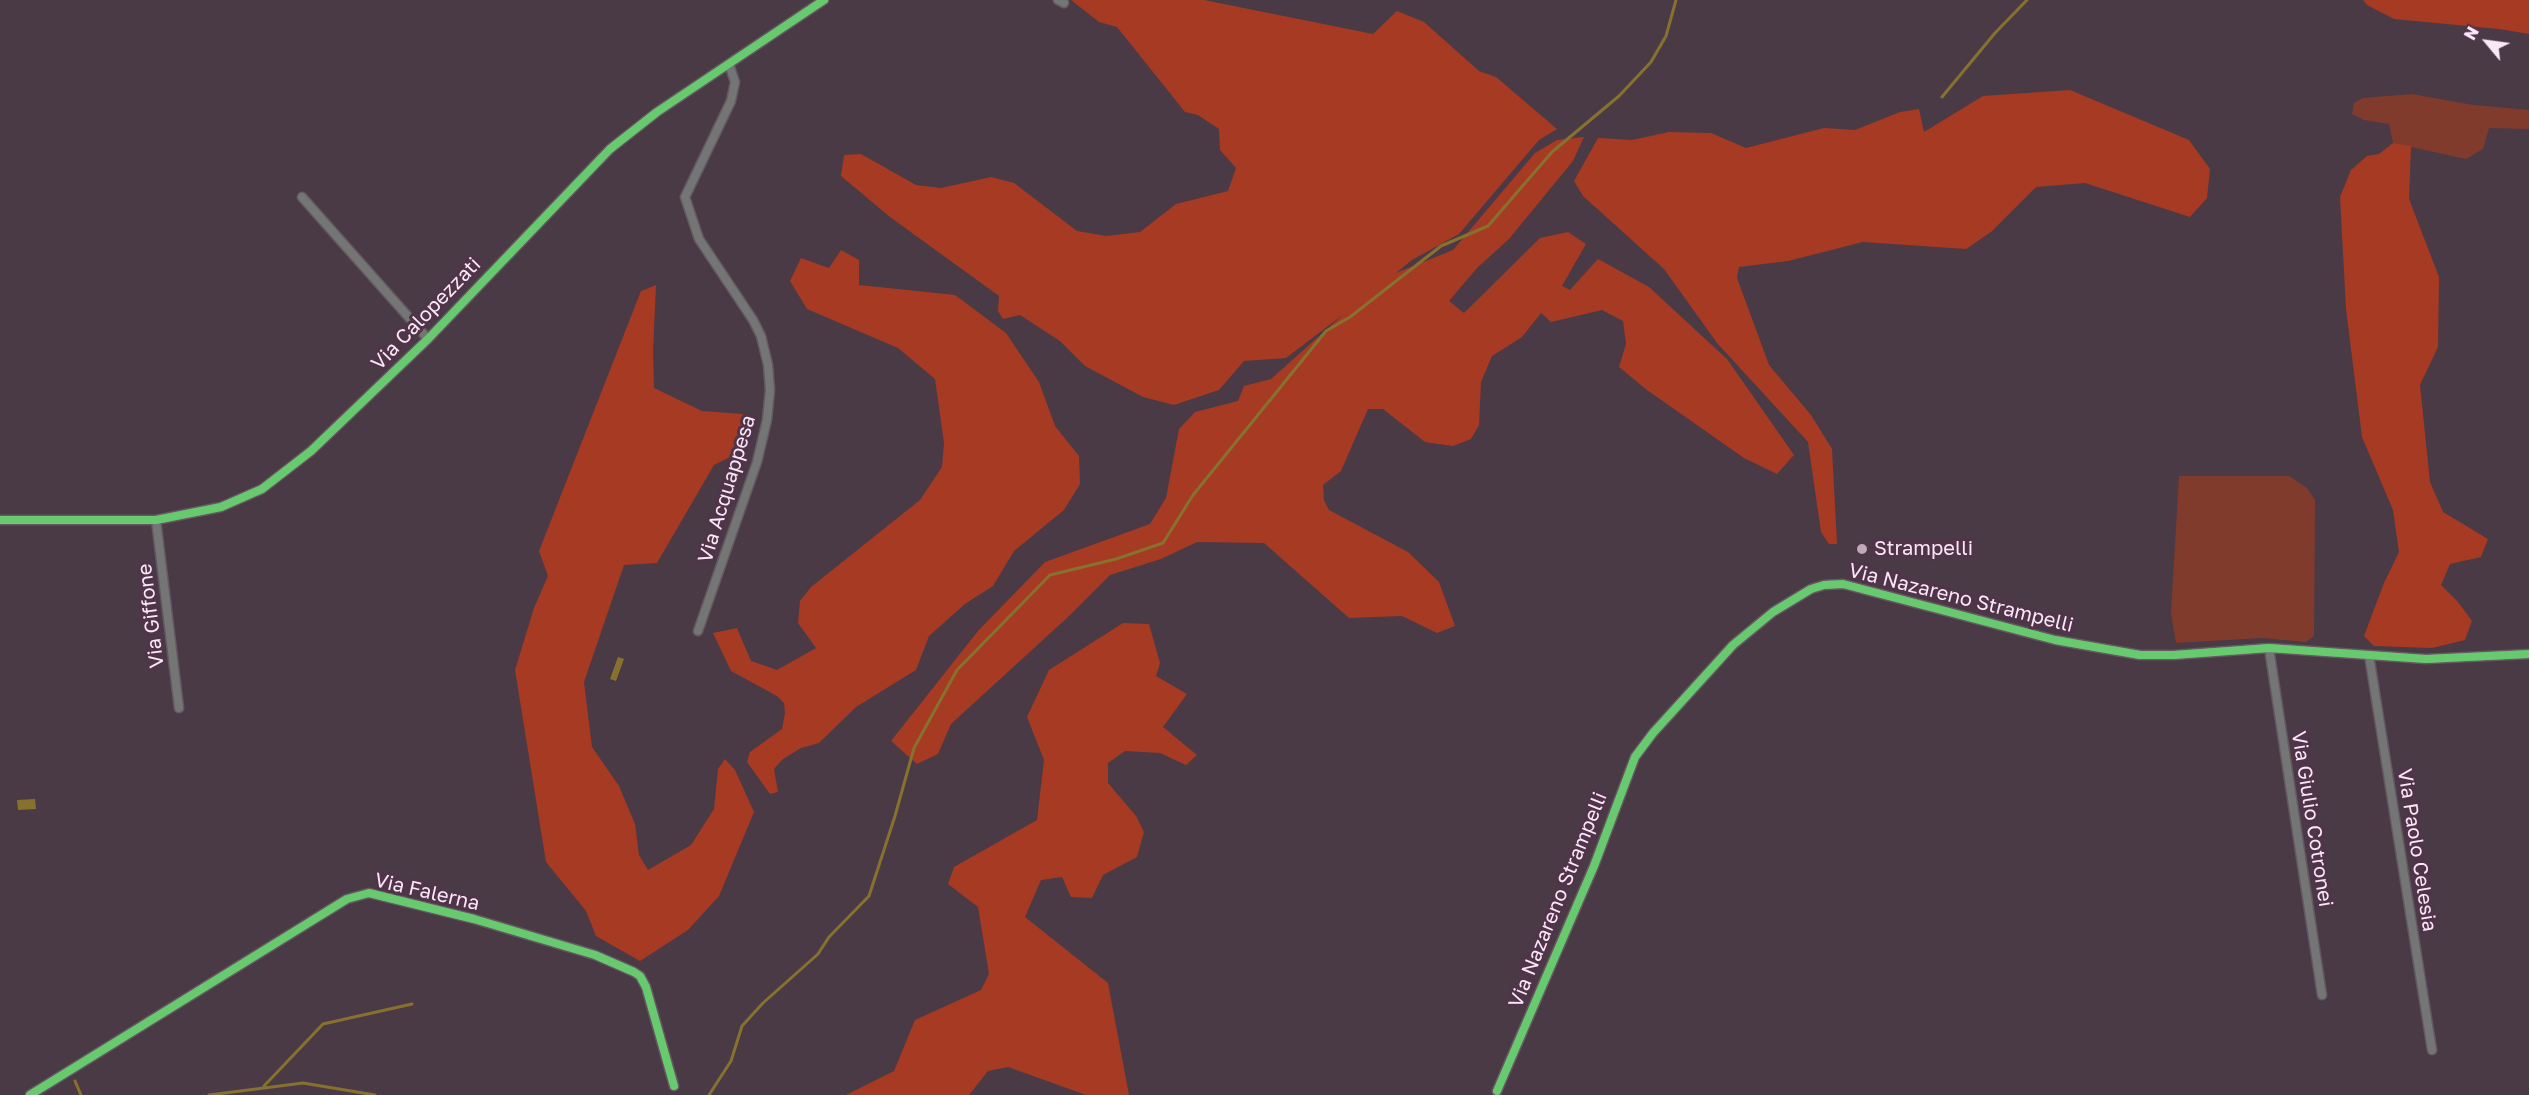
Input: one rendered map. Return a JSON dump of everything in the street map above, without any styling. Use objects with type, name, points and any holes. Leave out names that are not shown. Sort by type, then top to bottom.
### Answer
[{"type":"street","name":"Via Calopezzati","points":[[0,520],[156,520],[221,507],[246,498],[271,483],[311,451],[428,339],[610,149],[657,112],[824,0]]},
{"type":"street","name":"Via Acquappesa","points":[[698,630],[757,462],[767,420],[770,390],[768,365],[761,336],[748,312],[699,239],[685,197],[731,101],[735,82],[729,64]]},
{"type":"street","points":[[302,197],[428,339]]},
{"type":"street","name":"Via Giffone","points":[[156,520],[179,708]]},
{"type":"street","name":"Via Nazareno Strampelli","points":[[1497,1091],[1588,879],[1635,757],[1733,645],[1773,612],[1800,595],[1824,585],[1843,584],[2055,640],[2126,654],[2174,655],[2269,648],[2454,659],[2529,654]]},
{"type":"street","name":"Via Giulio Cotronei","points":[[2269,648],[2322,995]]},
{"type":"street","name":"Via Paolo Celesia","points":[[2369,655],[2433,1050]]},
{"type":"street","name":"Via Falerna","points":[[30,1095],[347,899],[369,892],[474,919],[595,955],[634,972],[640,976],[646,987],[674,1086]]},
{"type":"shaded area","points":[[1071,0],[1204,0],[1373,34],[1397,11],[1424,22],[1479,71],[1496,77],[1557,129],[1539,140],[1459,234],[1412,260],[1396,273],[1453,250],[1535,153],[1557,140],[1584,137],[1573,161],[1509,239],[1477,268],[1449,301],[1464,313],[1540,238],[1568,232],[1586,244],[1562,286],[1570,290],[1598,259],[1649,287],[1727,359],[1794,455],[1777,474],[1744,458],[1647,390],[1619,367],[1626,344],[1623,321],[1602,310],[1551,322],[1541,313],[1522,337],[1492,356],[1481,382],[1479,425],[1471,439],[1453,446],[1425,442],[1383,409],[1368,409],[1341,471],[1323,485],[1324,500],[1329,510],[1408,552],[1439,582],[1455,626],[1437,633],[1402,616],[1349,618],[1264,543],[1197,542],[1161,559],[1110,575],[1068,617],[951,724],[938,754],[917,764],[891,741],[978,631],[1045,562],[1150,524],[1166,498],[1179,429],[1195,412],[1238,401],[1244,386],[1271,379],[1344,314],[1286,358],[1244,361],[1219,390],[1174,405],[1143,397],[1085,366],[1060,341],[1020,315],[1003,319],[998,311],[999,296],[890,217],[841,176],[844,155],[861,154],[916,185],[941,188],[991,177],[1014,183],[1077,231],[1106,236],[1140,232],[1176,204],[1228,191],[1236,168],[1220,150],[1219,129],[1198,115],[1185,112],[1117,27],[1099,22]]},
{"type":"shaded area","points":[[2363,0],[2529,0],[2529,34],[2394,19],[2367,5]]},
{"type":"shaded area","points":[[2070,90],[2189,140],[2210,169],[2207,198],[2190,217],[2085,183],[2036,187],[1991,232],[1966,249],[1863,242],[1788,261],[1739,267],[1737,278],[1769,365],[1811,415],[1832,449],[1837,544],[1829,544],[1821,532],[1808,442],[1717,343],[1664,269],[1583,196],[1574,181],[1598,138],[1632,140],[1669,132],[1711,133],[1746,148],[1824,128],[1855,130],[1900,112],[1919,109],[1924,132],[1983,96]]},
{"type":"shaded area","points":[[2412,94],[2473,105],[2529,110],[2529,129],[2489,128],[2483,149],[2466,159],[2393,143],[2389,124],[2364,120],[2352,114],[2354,103],[2363,98]]},
{"type":"shaded area","points":[[2393,143],[2411,146],[2409,199],[2439,277],[2438,347],[2420,385],[2430,482],[2443,512],[2488,539],[2481,557],[2450,564],[2441,585],[2472,621],[2465,640],[2432,648],[2374,646],[2364,636],[2384,583],[2399,552],[2393,510],[2362,437],[2346,309],[2340,197],[2351,170],[2367,156],[2379,154]]},
{"type":"shaded area","points":[[841,250],[859,260],[859,285],[955,295],[1006,333],[1039,382],[1055,426],[1079,456],[1080,484],[1064,510],[1014,551],[993,586],[965,604],[929,636],[916,670],[856,707],[819,743],[801,748],[783,759],[774,769],[778,792],[770,794],[747,762],[750,752],[782,729],[784,703],[777,696],[731,671],[713,633],[737,628],[751,661],[777,670],[816,648],[798,623],[800,601],[811,587],[920,500],[942,467],[944,443],[935,379],[898,348],[807,309],[790,281],[801,258],[829,268]]},
{"type":"shaded area","points":[[656,285],[654,388],[702,411],[743,414],[736,454],[714,465],[657,563],[624,565],[584,682],[592,747],[619,786],[635,824],[639,855],[648,870],[691,845],[714,809],[718,769],[725,759],[735,770],[754,812],[719,896],[688,930],[640,961],[596,936],[586,911],[546,862],[515,670],[534,608],[548,576],[539,551],[641,291]]},
{"type":"shaded area","points":[[2179,476],[2289,476],[2307,488],[2315,500],[2314,636],[2306,642],[2262,638],[2176,643],[2171,613]]},
{"type":"shaded area","points":[[1123,623],[1149,624],[1160,663],[1156,676],[1187,694],[1163,727],[1197,755],[1186,765],[1160,753],[1125,751],[1108,763],[1108,783],[1136,816],[1144,832],[1137,857],[1103,875],[1092,898],[1071,897],[1062,877],[1041,880],[1025,917],[1108,983],[1129,1095],[1086,1095],[1008,1067],[988,1071],[969,1095],[846,1095],[894,1071],[915,1020],[981,990],[989,974],[978,907],[948,884],[954,867],[1037,820],[1044,760],[1027,717],[1049,670]]},
{"type":"shaded area","points":[[618,657],[624,659],[616,681],[610,679]]},
{"type":"shaded area","points":[[35,799],[36,809],[18,810],[17,800]]},
{"type":"waterway","points":[[709,1095],[731,1061],[742,1026],[763,1003],[818,954],[829,937],[869,896],[914,748],[957,670],[1050,575],[1116,559],[1163,543],[1193,495],[1326,331],[1350,317],[1441,246],[1488,226],[1552,152],[1619,96],[1651,62],[1666,36],[1676,0]]},
{"type":"waterway","points":[[1942,97],[1995,33],[2027,0]]},
{"type":"waterway","points":[[264,1086],[323,1024],[412,1004]]},
{"type":"waterway","points":[[75,1081],[81,1095]]},
{"type":"waterway","points":[[209,1095],[303,1083],[375,1095]]},
{"type":"cycle path","points":[[0,520],[156,520],[221,507],[262,489],[311,451],[428,339],[610,149],[657,112],[824,0]]},
{"type":"cycle path","points":[[1497,1091],[1594,866],[1635,757],[1653,733],[1733,645],[1773,612],[1811,589],[1824,585],[1843,584],[2055,640],[2140,655],[2174,655],[2269,648],[2426,659],[2529,654]]},
{"type":"cycle path","points":[[30,1095],[347,899],[369,893],[474,919],[595,955],[634,972],[640,976],[646,987],[674,1086]]},
{"type":"place","name":"Strampelli","points":[[1862,549]]}]
